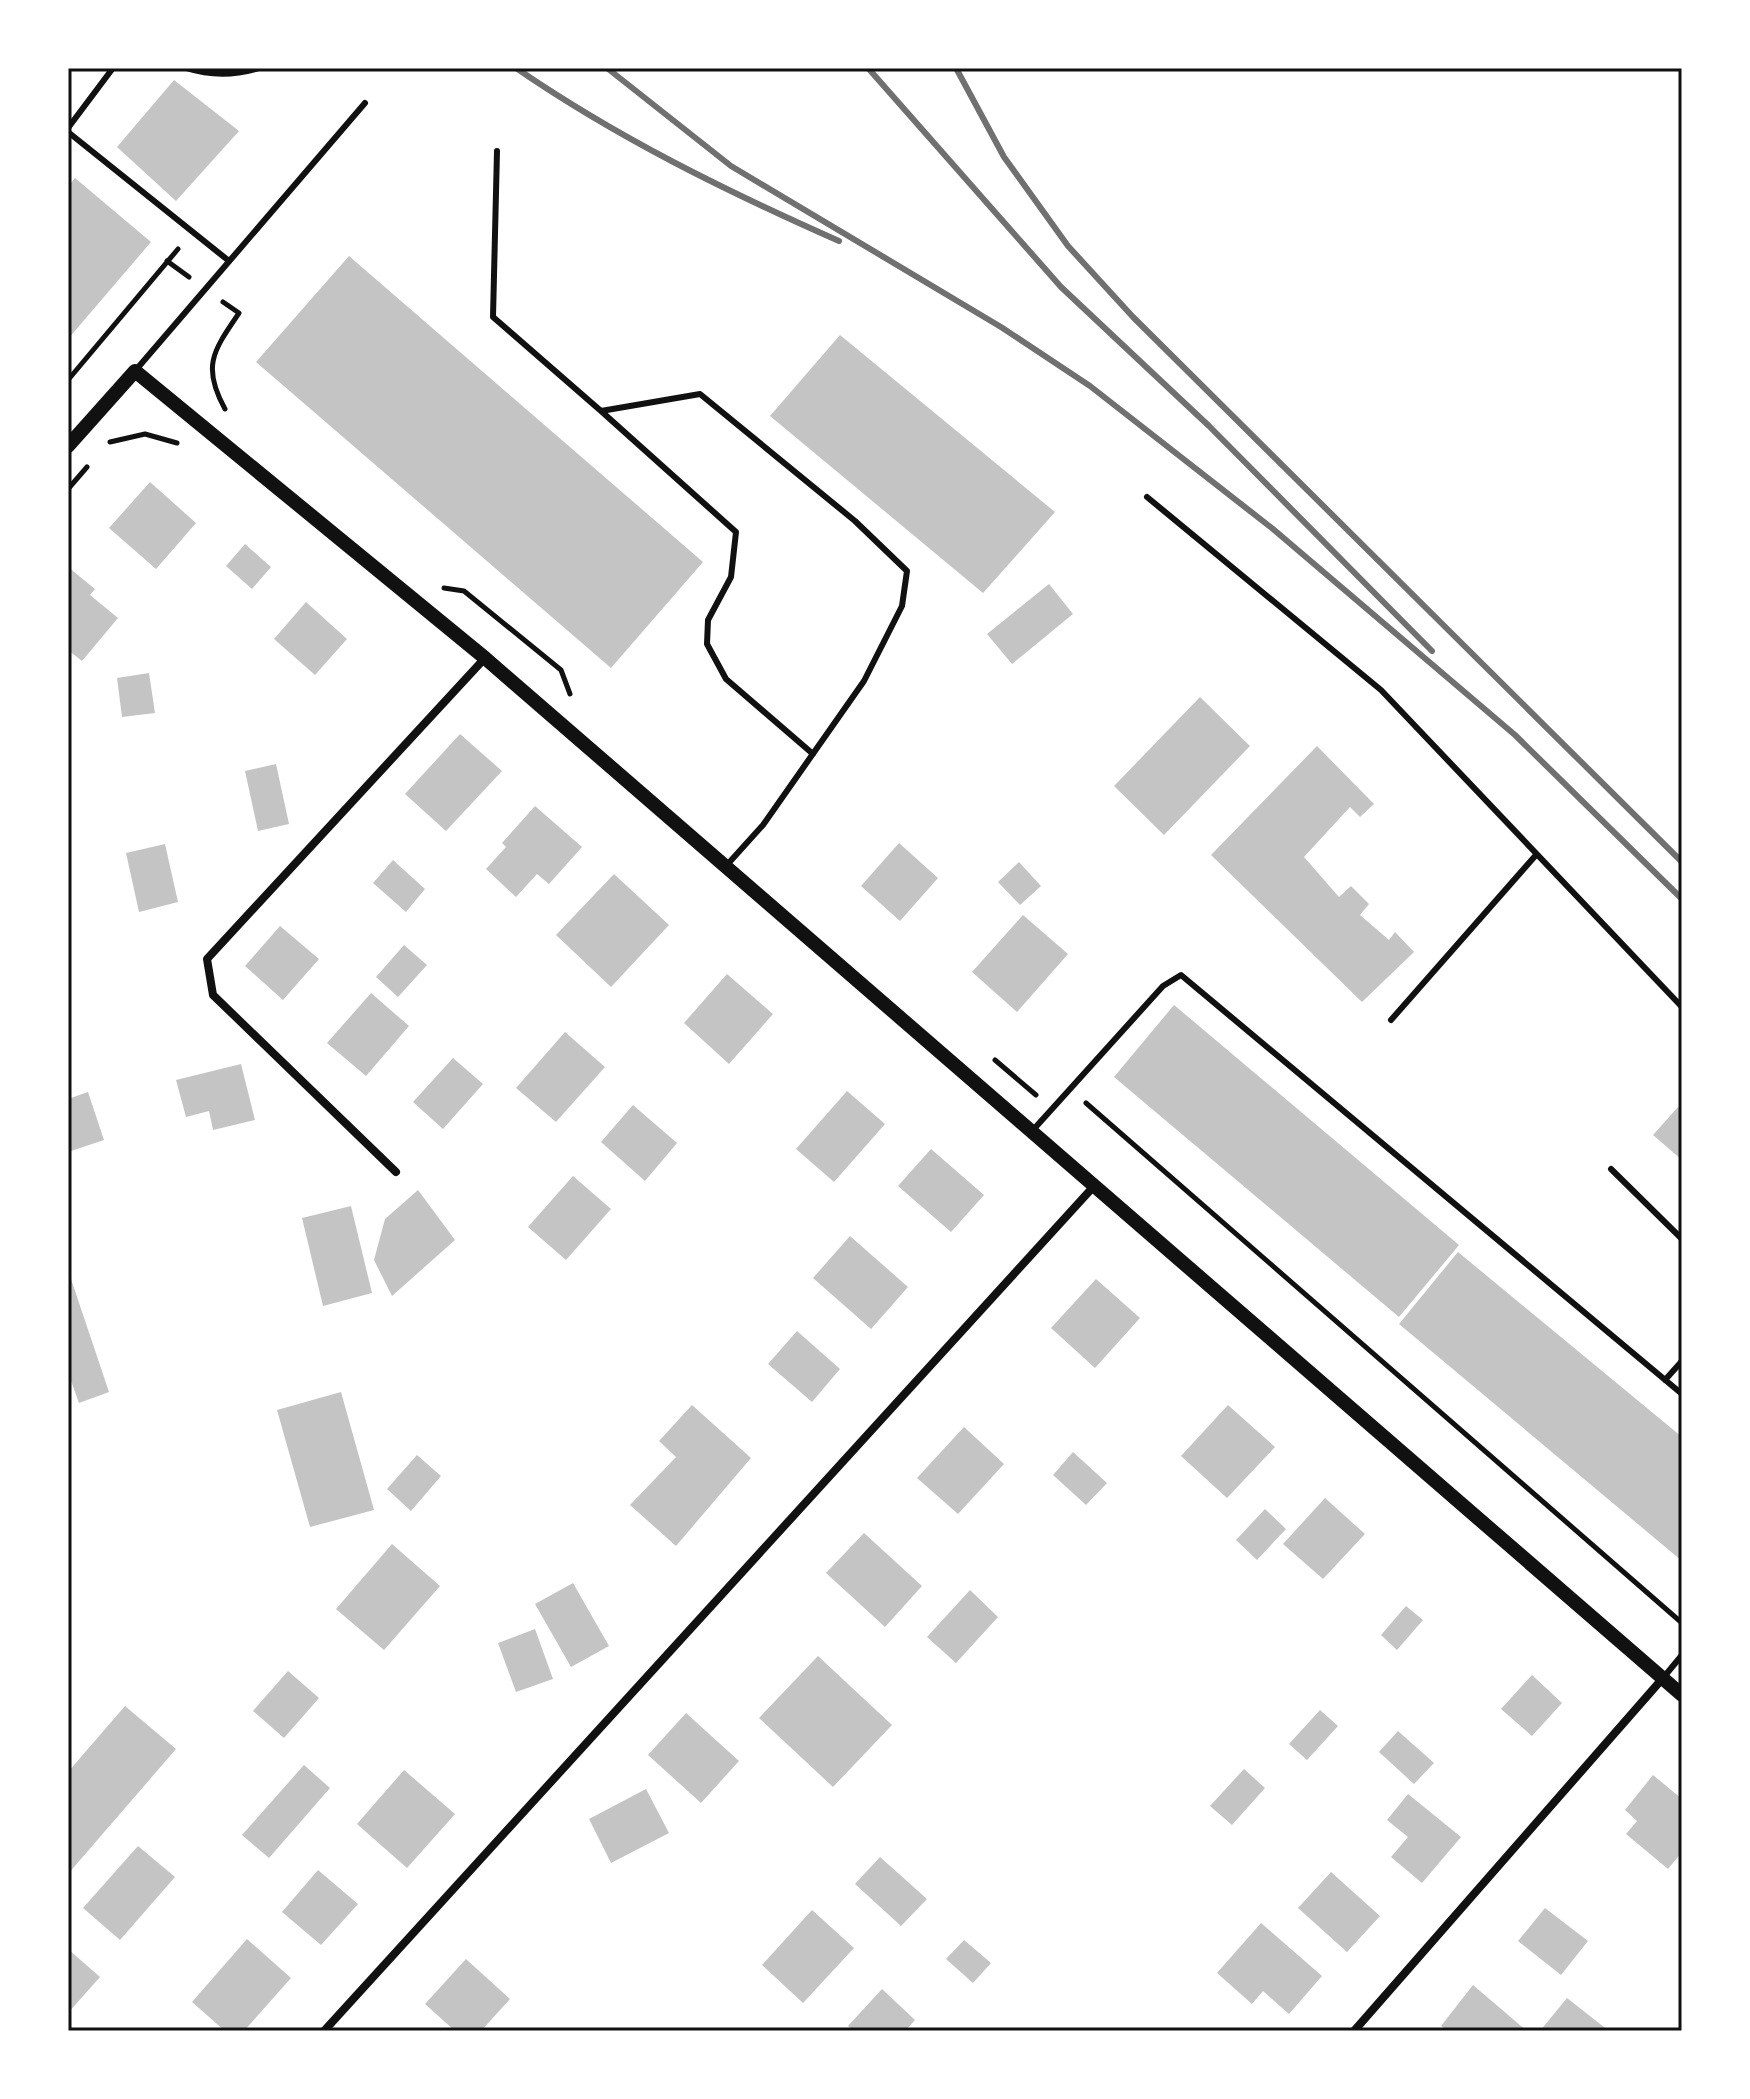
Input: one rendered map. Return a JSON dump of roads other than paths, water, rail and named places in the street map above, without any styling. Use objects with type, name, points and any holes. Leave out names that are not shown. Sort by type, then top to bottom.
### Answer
[{"type":"street","points":[[68,446],[135,371],[485,658],[1682,1695]]},
{"type":"street","points":[[396,1172],[213,995],[207,959],[485,658]]},
{"type":"street","points":[[324,2031],[1095,1185]]},
{"type":"street","points":[[1354,2031],[1663,1678]]},
{"type":"lane","points":[[113,68],[68,130],[229,261]]},
{"type":"lane","points":[[186,68],[204,74],[240,74],[259,68]]},
{"type":"lane","points":[[135,371],[365,103]]},
{"type":"lane","points":[[497,151],[493,317],[736,532],[731,577],[708,620],[707,644],[726,679],[813,754]]},
{"type":"lane","points":[[601,411],[700,394],[855,521],[907,571],[902,606],[864,681],[763,825],[726,866]]},
{"type":"lane","points":[[1147,497],[1381,690],[1682,1007]]},
{"type":"lane","points":[[1391,1020],[1536,855]]},
{"type":"lane","points":[[1032,1130],[1163,986],[1181,975],[1682,1394]]},
{"type":"lane","points":[[1611,1169],[1682,1239]]},
{"type":"lane","points":[[1665,1380],[1682,1361]]},
{"type":"lane","points":[[1663,1678],[1682,1655]]},
{"type":"railway","points":[[516,68],[594,118],[673,162],[839,241]]},
{"type":"railway","points":[[607,68],[731,166],[1001,327],[1090,386],[1273,529],[1515,735],[1682,899]]},
{"type":"railway","points":[[868,68],[1061,287],[1209,426],[1432,651]]},
{"type":"railway","points":[[956,68],[1004,157],[1068,246],[1133,317],[1682,862]]}]
